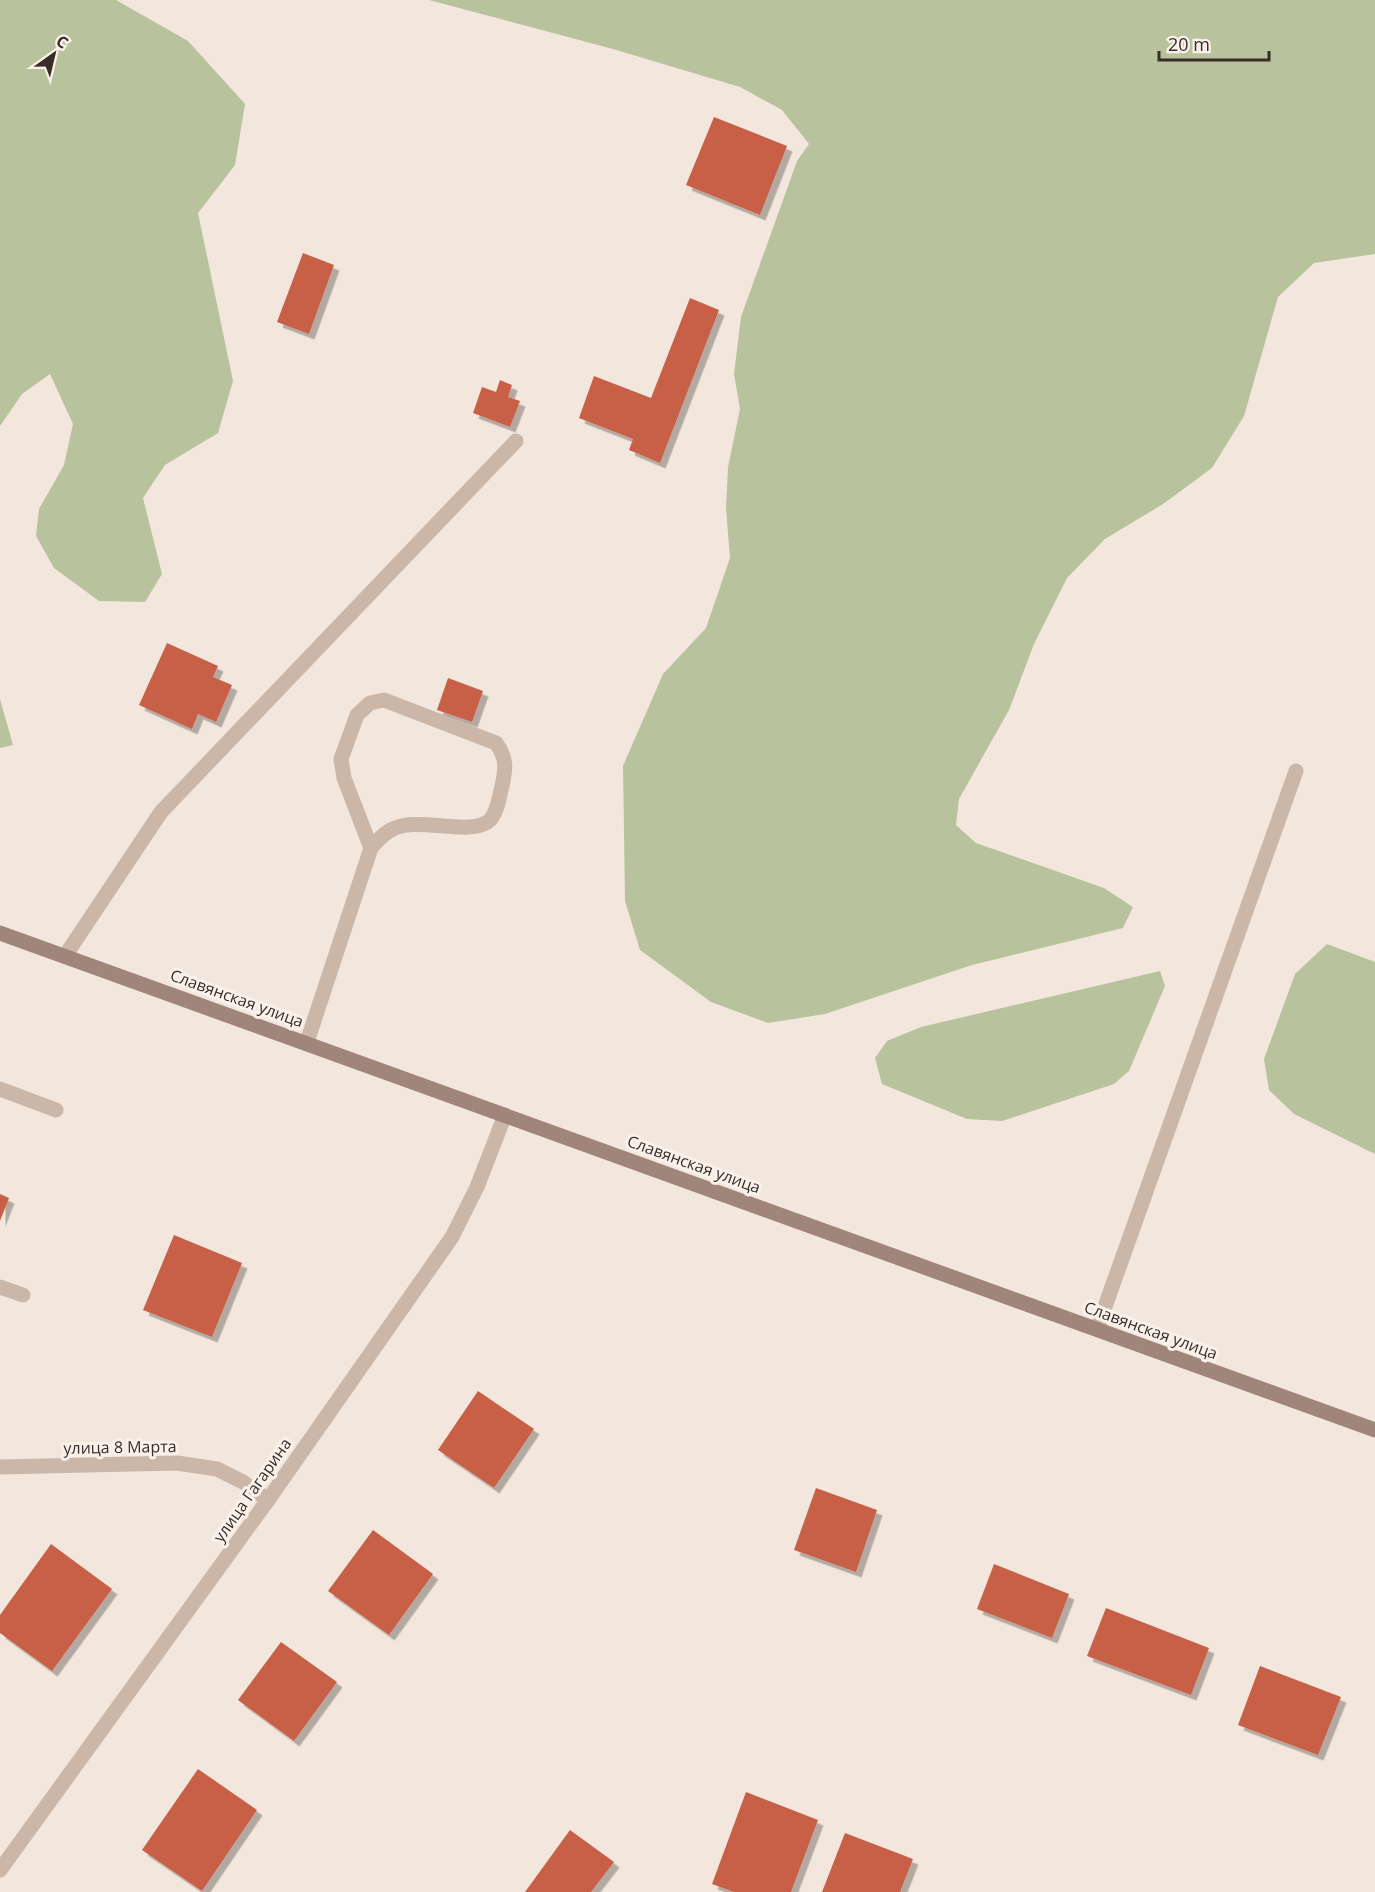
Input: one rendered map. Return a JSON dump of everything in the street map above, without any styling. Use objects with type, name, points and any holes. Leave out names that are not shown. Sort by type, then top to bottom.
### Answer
[{"type":"street","points":[[65,956],[161,812],[516,441]]},
{"type":"street","points":[[307,1042],[371,848],[382,835],[396,827],[411,824],[473,827],[489,822],[496,810],[506,770],[505,755],[496,743],[384,700],[370,703],[357,715],[341,759],[344,778],[371,848]]},
{"type":"street","points":[[1097,1329],[1296,771]]},
{"type":"street","name":"Славянская улица","points":[[0,933],[307,1042],[1375,1430]]},
{"type":"street","points":[[0,1089],[56,1110]]},
{"type":"street","name":"улица Гагарина","points":[[0,1870],[268,1500],[452,1237],[477,1187],[505,1114]]},
{"type":"street","points":[[0,1287],[22,1295]]},
{"type":"street","name":"улица 8 Марта","points":[[0,1467],[177,1462],[217,1469],[243,1482],[268,1500]]},
{"type":"green space","points":[[0,0],[116,0],[188,41],[245,104],[235,165],[198,213],[233,381],[218,433],[165,465],[143,498],[162,574],[145,602],[99,601],[54,568],[36,536],[39,509],[64,465],[73,424],[50,374],[22,394],[0,426]]},
{"type":"green space","points":[[429,0],[1375,0],[1375,254],[1314,263],[1278,297],[1244,416],[1212,468],[1163,504],[1105,539],[1067,578],[1034,644],[1009,710],[959,799],[956,825],[976,843],[1104,888],[1133,907],[1123,928],[972,965],[825,1014],[768,1023],[711,1002],[640,950],[625,901],[623,766],[663,674],[706,628],[730,558],[726,508],[728,467],[740,409],[734,374],[741,317],[797,161],[809,144],[782,110],[740,87],[613,49]]},
{"type":"green space","points":[[0,699],[13,745],[0,748]]},
{"type":"green space","points":[[1327,944],[1375,962],[1375,1154],[1294,1114],[1269,1090],[1264,1059],[1295,974]]},
{"type":"green space","points":[[1160,971],[1165,986],[1129,1071],[1114,1084],[1002,1121],[967,1119],[882,1084],[875,1058],[887,1041],[921,1027]]},
{"type":"building","points":[[714,117],[787,146],[760,215],[686,185]]},
{"type":"building","points":[[303,253],[334,265],[309,334],[277,322]]},
{"type":"building","points":[[690,298],[719,310],[660,463],[629,450],[633,439],[579,418],[594,376],[651,398]]},
{"type":"building","points":[[500,380],[512,385],[508,397],[520,401],[510,427],[473,413],[482,387],[496,392]]},
{"type":"building","points":[[167,643],[218,666],[213,677],[232,685],[216,722],[198,714],[192,729],[139,705]]},
{"type":"building","points":[[448,678],[483,691],[472,722],[437,710]]},
{"type":"building","points":[[0,1194],[9,1198],[0,1221]]},
{"type":"building","points":[[174,1235],[242,1263],[212,1337],[143,1310]]},
{"type":"building","points":[[478,1391],[534,1429],[494,1488],[438,1450]]},
{"type":"building","points":[[816,1488],[877,1510],[856,1572],[794,1550]]},
{"type":"building","points":[[373,1530],[433,1574],[389,1635],[328,1591]]},
{"type":"building","points":[[51,1544],[112,1589],[52,1671],[0,1633],[0,1615]]},
{"type":"building","points":[[994,1564],[1069,1594],[1052,1638],[977,1609]]},
{"type":"building","points":[[1106,1608],[1209,1648],[1191,1695],[1087,1656]]},
{"type":"building","points":[[281,1642],[337,1682],[294,1741],[238,1700]]},
{"type":"building","points":[[1260,1666],[1341,1697],[1318,1755],[1238,1725]]},
{"type":"building","points":[[198,1769],[257,1810],[202,1891],[142,1850]]},
{"type":"building","points":[[746,1792],[818,1820],[791,1892],[734,1892],[712,1884]]},
{"type":"building","points":[[570,1830],[614,1862],[591,1892],[525,1892]]},
{"type":"building","points":[[845,1833],[913,1859],[900,1892],[822,1892]]}]
